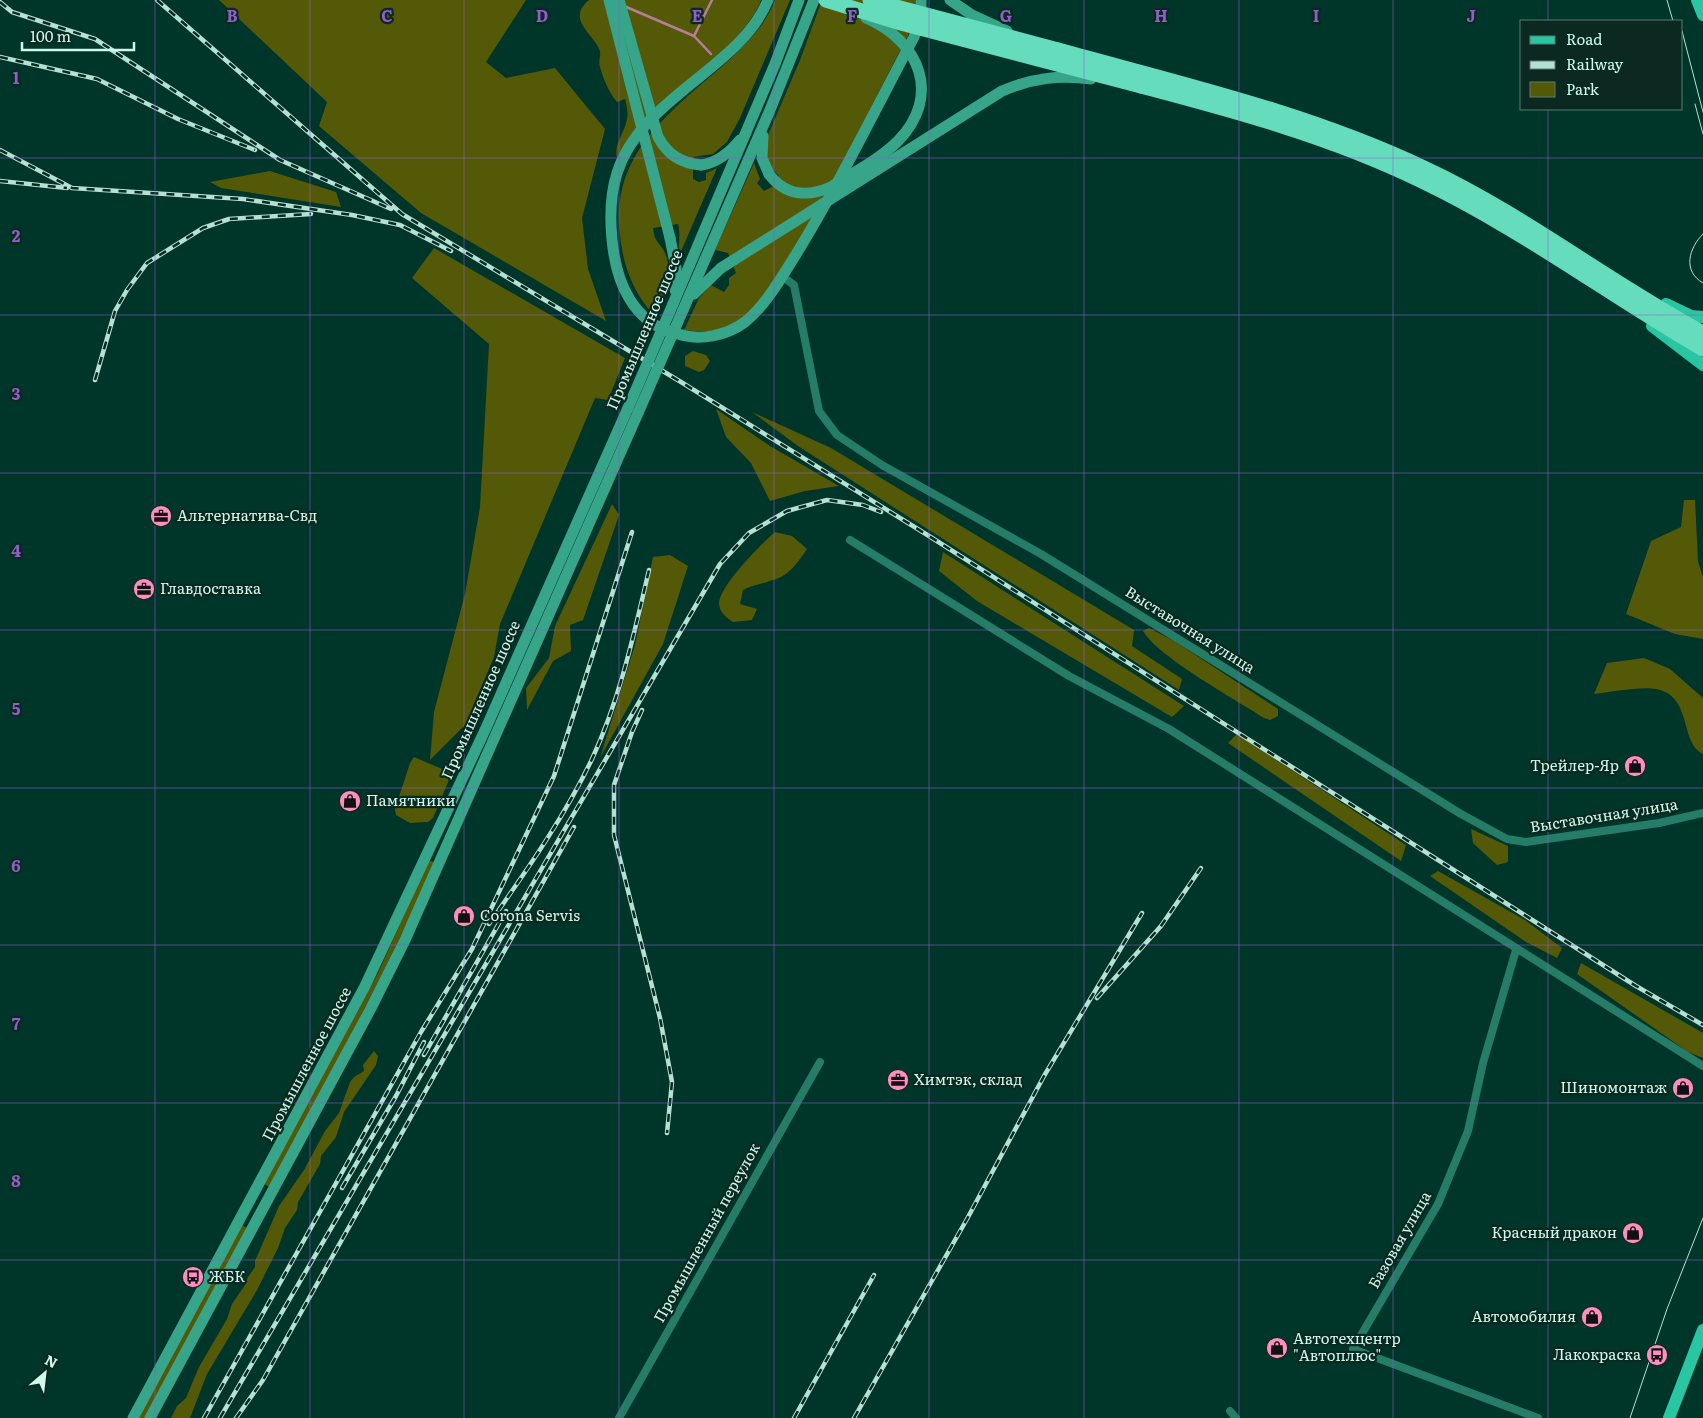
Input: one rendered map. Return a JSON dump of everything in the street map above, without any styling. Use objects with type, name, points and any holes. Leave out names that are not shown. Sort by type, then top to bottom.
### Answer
[{"type":"highway","points":[[818,0],[1261,119],[1332,143],[1391,166],[1466,204],[1703,349]]},
{"type":"highway","points":[[870,0],[1058,50],[1302,119],[1396,155],[1499,206],[1703,333]]},
{"type":"main road","points":[[609,0],[670,238],[676,268],[673,304]]},
{"type":"main road","points":[[619,0],[658,137],[669,152],[677,158],[702,165],[708,164],[724,156],[748,128]]},
{"type":"main road","points":[[768,0],[746,33],[664,106],[634,139],[618,171],[610,214],[619,271],[628,297],[642,315],[670,332],[696,338],[720,334],[732,329],[752,316],[782,276],[811,229],[914,37],[922,16],[921,0]]},
{"type":"main road","name":"Промышленное шоссе","points":[[150,1418],[370,1010],[405,940],[633,411],[673,304],[775,64],[799,0]]},
{"type":"main road","points":[[770,110],[762,149],[762,158],[769,174],[780,186],[795,193],[812,193],[831,187],[896,143],[907,130],[917,110],[920,95],[920,76],[915,60],[907,46],[883,26],[818,0]]},
{"type":"main road","name":"Промышленное шоссе","points":[[133,1418],[366,986],[433,838],[633,411],[683,310],[818,0]]},
{"type":"main road","points":[[950,0],[984,21],[1058,50]]},
{"type":"main road","points":[[1697,0],[1703,15]]},
{"type":"main road","points":[[683,310],[703,284],[721,268],[956,119],[1014,86],[1037,79],[1066,76],[1141,86]]},
{"type":"main road","points":[[1466,204],[1672,340],[1703,365]]},
{"type":"main road","points":[[1499,206],[1580,251],[1669,306],[1691,316],[1703,317]]},
{"type":"main road","points":[[433,838],[447,845]]},
{"type":"main road","points":[[246,1208],[260,1215]]},
{"type":"main road","points":[[1669,1418],[1703,1330]]},
{"type":"street","name":"Выставочная улица","points":[[782,276],[794,285],[819,411],[837,435],[882,465],[1041,554],[1461,814],[1507,839],[1526,842],[1658,823],[1703,814]]},
{"type":"street","points":[[850,540],[1069,676],[1169,729],[1516,950],[1703,1066]]},
{"type":"street","name":"Базовая улица","points":[[1516,950],[1483,1063],[1468,1131],[1438,1204],[1353,1349],[1538,1418]]},
{"type":"street","name":"Промышленный переулок","points":[[619,1418],[820,1062]]},
{"type":"street","points":[[1230,1411],[1236,1418]]},
{"type":"green space","points":[[219,0],[526,0],[486,62],[506,78],[555,68],[605,129],[582,218],[588,269],[606,321],[421,213],[319,126],[327,102]]},
{"type":"green space","points":[[589,0],[761,0],[753,16],[740,34],[702,72],[629,138],[617,158],[618,144],[627,120],[627,108],[625,99],[617,102],[609,90],[599,65],[600,51],[581,20],[582,7]]},
{"type":"green space","points":[[775,0],[790,0],[740,118],[727,142],[713,154],[693,157],[693,179],[699,182],[706,180],[706,173],[717,168],[679,256],[678,224],[653,228],[655,238],[667,257],[668,265],[665,292],[655,317],[647,308],[630,278],[621,246],[620,205],[625,179],[636,156],[650,135],[668,115],[749,40],[767,17]]},
{"type":"green space","points":[[822,0],[915,0],[916,8],[908,36],[836,175],[760,301],[748,315],[734,325],[710,331],[684,330],[699,298],[711,285],[724,292],[729,285],[729,278],[736,273],[728,253],[715,250],[754,163],[760,179],[757,183],[764,191],[772,187],[779,176],[768,165],[765,142],[800,60]]},
{"type":"green space","points":[[270,171],[336,192],[341,207],[221,188],[210,182]]},
{"type":"green space","points":[[434,248],[625,358],[608,400],[595,398],[500,624],[494,657],[465,725],[430,760],[434,712],[465,594],[480,507],[489,344],[412,278]]},
{"type":"green space","points":[[693,351],[706,355],[710,361],[704,370],[699,372],[685,366],[685,356]]},
{"type":"green space","points":[[716,409],[770,446],[839,486],[805,491],[770,501],[751,463],[726,437]]},
{"type":"green space","points":[[752,412],[831,448],[1134,630],[1132,646],[1182,679],[1179,690],[798,446]]},
{"type":"green space","points":[[1684,500],[1695,500],[1698,562],[1703,577],[1703,639],[1675,634],[1626,614],[1651,541],[1681,527]]},
{"type":"green space","points":[[612,504],[619,515],[583,620],[570,625],[571,651],[553,661],[527,710],[526,688],[549,658],[555,626]]},
{"type":"green space","points":[[775,532],[792,536],[807,549],[793,568],[784,575],[743,590],[740,604],[757,609],[752,620],[733,622],[721,611],[719,605],[720,597],[741,566]]},
{"type":"green space","points":[[943,552],[1184,706],[1172,717],[977,601],[939,571]]},
{"type":"green space","points":[[670,555],[688,566],[663,644],[600,758],[635,645],[653,557]]},
{"type":"green space","points":[[1149,628],[1174,641],[1278,709],[1278,716],[1270,720],[1264,718],[1180,665],[1151,641],[1143,631]]},
{"type":"green space","points":[[1644,658],[1670,669],[1703,698],[1703,754],[1691,740],[1681,709],[1676,700],[1668,693],[1656,689],[1643,688],[1594,694],[1607,663]]},
{"type":"green space","points":[[1237,734],[1406,845],[1401,861],[1228,743]]},
{"type":"green space","points":[[414,757],[449,772],[451,775],[433,818],[428,822],[410,823],[396,815],[395,809],[410,763]]},
{"type":"green space","points":[[1471,829],[1508,846],[1508,862],[1497,865],[1473,843]]},
{"type":"green space","points":[[429,860],[435,863],[416,904],[355,1026],[270,1187],[264,1184],[378,973]]},
{"type":"green space","points":[[1438,871],[1525,920],[1562,948],[1557,958],[1526,942],[1430,876]]},
{"type":"green space","points":[[1581,963],[1703,1033],[1703,1058],[1688,1052],[1577,974]]},
{"type":"green space","points":[[374,1051],[378,1056],[376,1065],[344,1112],[336,1137],[321,1156],[320,1164],[298,1202],[297,1210],[285,1228],[278,1248],[257,1290],[207,1374],[190,1418],[171,1418],[177,1406],[186,1398],[199,1367],[227,1319],[232,1304],[255,1267],[255,1261],[279,1206],[304,1170],[325,1131],[339,1113],[350,1082],[364,1071],[363,1065]]},
{"type":"green space","points":[[242,1225],[247,1228],[145,1418],[138,1418]]},
{"type":"waterway","points":[[694,36],[712,0]]},
{"type":"waterway","points":[[624,6],[694,36],[711,54]]},
{"type":"tram line","points":[[1667,0],[1673,20]]},
{"type":"tram line","points":[[1683,35],[1703,112]]},
{"type":"tram line","points":[[1695,104],[1703,134]]},
{"type":"tram line","points":[[1703,234],[1694,246],[1690,259],[1692,272],[1703,283]]},
{"type":"tram line","points":[[1630,1418],[1667,1309],[1703,1218]]},
{"type":"railway","points":[[157,0],[402,214],[681,382],[929,536],[1636,986],[1703,1025]]},
{"type":"railway","points":[[0,2],[12,12],[95,39],[280,160],[391,209]]},
{"type":"railway","points":[[0,57],[97,79],[178,119],[255,150]]},
{"type":"railway","points":[[0,150],[72,188],[243,199],[352,215],[400,225],[451,251]]},
{"type":"railway","points":[[0,181],[67,188]]},
{"type":"railway","points":[[95,380],[115,311],[127,290],[147,263],[203,228],[229,219],[311,214]]},
{"type":"railway","points":[[220,1418],[720,564],[749,533],[787,511],[827,500],[863,505],[881,512]]},
{"type":"railway","points":[[204,1418],[421,1032],[472,949],[554,776],[632,532]]},
{"type":"railway","points":[[489,924],[557,823],[592,759],[611,713],[618,690],[632,642],[649,570]]},
{"type":"railway","points":[[642,710],[632,732],[614,785],[614,835],[660,1018],[672,1082],[667,1133]]},
{"type":"railway","points":[[236,1418],[263,1380],[574,827]]},
{"type":"railway","points":[[1097,998],[1161,926],[1201,868]]},
{"type":"railway","points":[[424,1055],[506,911]]},
{"type":"railway","points":[[854,1418],[967,1219],[1044,1076],[1142,913]]},
{"type":"railway","points":[[342,1188],[396,1096],[424,1042]]},
{"type":"railway","points":[[794,1418],[874,1275]]},
{"type":"place","name":"Альтернатива-Свд","points":[[161,516]]},
{"type":"place","name":"Главдоставка","points":[[144,589]]},
{"type":"place","name":"Трейлер-Яр","points":[[1635,766]]},
{"type":"place","name":"Памятники","points":[[350,801]]},
{"type":"place","name":"Corona Servis","points":[[464,916]]},
{"type":"place","name":"Химтэк, склад","points":[[898,1080]]},
{"type":"place","name":"Шиномонтаж","points":[[1683,1088]]},
{"type":"place","name":"Красный дракон","points":[[1633,1233]]},
{"type":"place","name":"ЖБК","points":[[193,1277]]},
{"type":"place","name":"Автомобилия","points":[[1592,1317]]},
{"type":"place","name":"Автотехцентр \"Автоплюс\"","points":[[1277,1348]]},
{"type":"place","name":"Лакокраска","points":[[1657,1355]]}]
